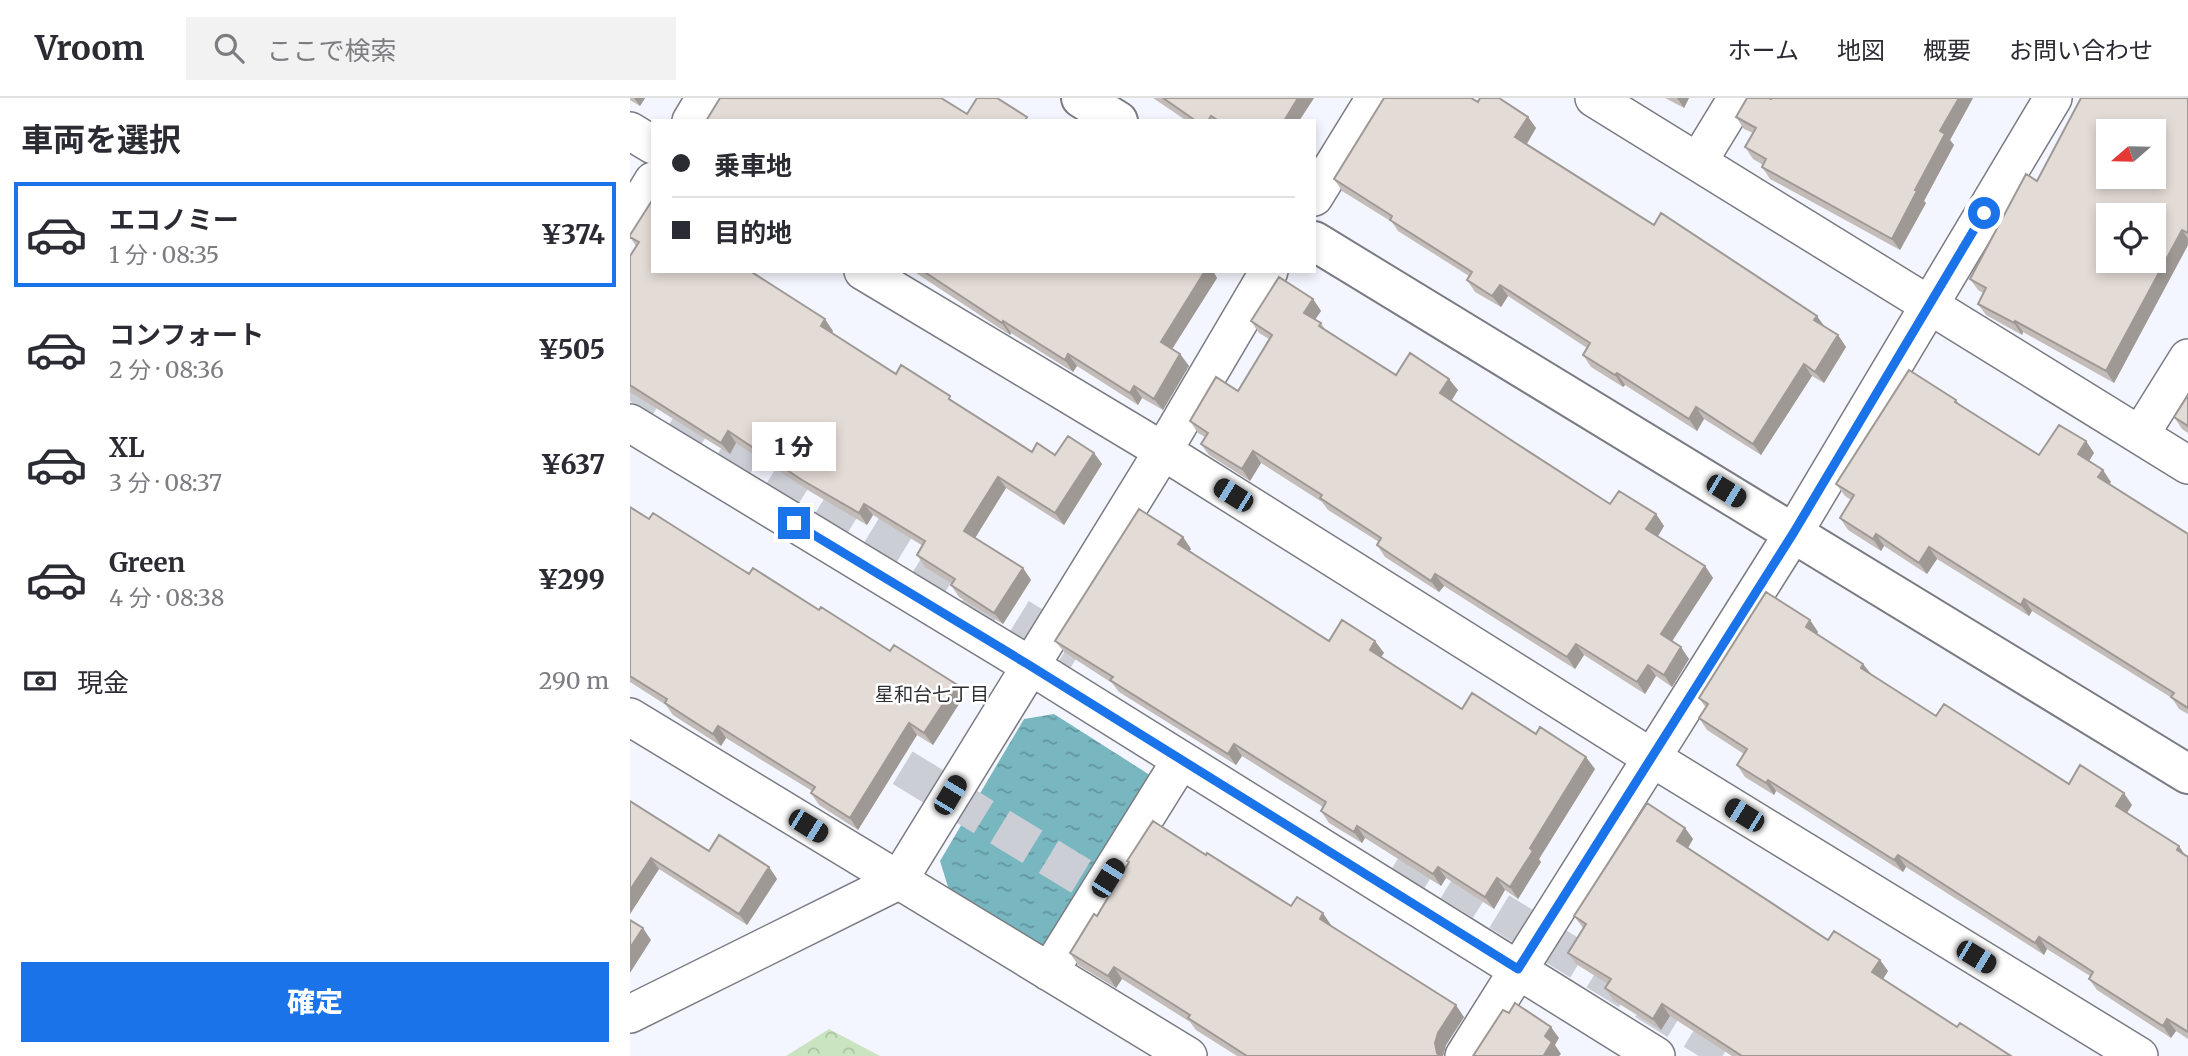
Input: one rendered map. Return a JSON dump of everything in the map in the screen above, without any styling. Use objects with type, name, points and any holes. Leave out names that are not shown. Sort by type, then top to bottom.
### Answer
[{"type":"street","points":[[692,119],[705,98]]},
{"type":"street","points":[[1080,98],[1115,119]]},
{"type":"street","points":[[1316,194],[1375,98]]},
{"type":"street","points":[[1594,98],[2188,465]]},
{"type":"street","points":[[1698,162],[1737,98]]},
{"type":"street","points":[[1464,1056],[1794,532],[2053,98]]},
{"type":"street","points":[[630,131],[651,144]]},
{"type":"street","points":[[630,219],[651,184]]},
{"type":"street","points":[[1316,242],[2188,774]]},
{"type":"street","points":[[866,273],[1163,451],[1652,758],[2138,1056]]},
{"type":"street","points":[[630,1014],[898,881],[1163,451],[1268,273]]},
{"type":"street","points":[[2140,435],[2188,358]]},
{"type":"street","points":[[630,423],[1029,665],[1656,1056]]},
{"type":"street","points":[[630,717],[1188,1056]]},
{"type":"street","points":[[1049,972],[1181,760]]},
{"type":"green space","points":[[829,1029],[880,1056],[786,1056]]},
{"type":"water","points":[[1054,714],[1153,777],[1049,949],[949,890],[940,861],[1024,719]]},
{"type":"building","points":[[720,98],[941,98],[967,114],[977,98],[997,98],[1027,117],[1026,119],[707,119]]},
{"type":"building","points":[[1163,98],[1298,98],[1285,119],[1216,119],[1211,116],[1209,119],[1193,119]]},
{"type":"building","points":[[1384,98],[1471,98],[1478,102],[1480,98],[1499,98],[1528,117],[1515,137],[1654,225],[1661,213],[1817,316],[1814,320],[1838,335],[1815,372],[1804,364],[1753,444],[1696,407],[1689,419],[1617,373],[1615,375],[1583,355],[1590,343],[1500,285],[1492,296],[1467,280],[1472,272],[1390,220],[1392,216],[1334,179]]},
{"type":"building","points":[[1747,98],[1959,98],[1940,131],[1945,134],[1892,239],[1762,167],[1766,159],[1745,147],[1756,128],[1736,117]]},
{"type":"building","points":[[2081,98],[2188,98],[2188,233],[2182,230],[2166,260],[2166,203],[2096,203],[2096,273],[2159,273],[2106,371],[1978,304],[1986,288],[1970,279],[2026,174],[2037,181]]},
{"type":"building","points":[[651,202],[651,273],[753,273],[825,319],[821,326],[896,374],[901,365],[1032,452],[1037,443],[1055,455],[1068,436],[1094,453],[1055,513],[998,477],[964,531],[1023,568],[994,613],[951,585],[955,579],[917,555],[925,541],[864,504],[859,513],[802,480],[728,431],[721,443],[630,385],[630,256],[639,242],[630,235]]},
{"type":"building","points":[[926,273],[1204,273],[1161,342],[1180,354],[1154,399],[1134,386],[1130,393],[1068,354],[1065,360],[1003,321],[1002,323]]},
{"type":"building","points":[[1279,277],[1313,299],[1304,313],[1321,323],[1319,326],[1396,375],[1410,353],[1449,379],[1440,393],[1517,444],[1610,504],[1619,491],[1656,514],[1646,529],[1705,566],[1661,634],[1681,647],[1664,675],[1648,665],[1637,682],[1576,644],[1567,657],[1435,574],[1431,581],[1377,545],[1381,538],[1320,498],[1322,495],[1253,451],[1242,469],[1201,444],[1208,433],[1190,421],[1216,377],[1238,391],[1272,335],[1251,321]]},
{"type":"building","points":[[1909,370],[2039,455],[2059,425],[2086,441],[2078,454],[2103,470],[2098,477],[2188,534],[2188,708],[2171,697],[2174,693],[2024,599],[2021,605],[1929,547],[1919,563],[1876,534],[1873,539],[1840,518],[1854,495],[1836,484]]},
{"type":"building","points":[[2188,395],[2188,426],[2174,417]]},
{"type":"building","points":[[630,507],[649,519],[653,513],[749,574],[753,568],[890,651],[894,645],[956,684],[924,733],[909,723],[850,818],[811,793],[815,787],[718,726],[713,734],[665,703],[667,699],[630,676]]},
{"type":"building","points":[[1139,509],[1183,537],[1178,544],[1329,641],[1342,620],[1375,641],[1370,650],[1462,709],[1472,693],[1536,734],[1540,727],[1586,757],[1530,848],[1533,851],[1510,887],[1497,878],[1485,897],[1438,867],[1433,874],[1357,826],[1354,832],[1321,811],[1326,802],[1234,744],[1228,754],[1110,680],[1113,677],[1055,641]]},
{"type":"building","points":[[1766,592],[1810,620],[1806,627],[1863,664],[1861,668],[1936,716],[1944,704],[2069,784],[2080,765],[2124,793],[2116,806],[2179,846],[2177,850],[2188,857],[2188,1032],[2167,1019],[2163,1026],[2089,979],[2093,972],[2039,937],[2035,943],[1898,855],[1894,860],[1768,780],[1766,783],[1737,765],[1747,749],[1699,718],[1708,704],[1699,698]]},
{"type":"building","points":[[630,801],[709,851],[719,835],[769,867],[739,914],[651,858],[630,890]]},
{"type":"building","points":[[1647,803],[1685,828],[1677,841],[1828,940],[1834,931],[1880,960],[1872,972],[1957,1027],[1960,1023],[2011,1056],[1742,1056],[1662,1004],[1653,1019],[1605,988],[1611,979],[1568,953],[1586,924],[1574,916]]},
{"type":"building","points":[[1153,821],[1291,906],[1297,897],[1323,913],[1320,919],[1456,1005],[1438,1033],[1435,1043],[1439,1056],[1247,1056],[1188,1018],[1190,1015],[1114,967],[1108,976],[1070,953],[1094,914],[1097,916]]},
{"type":"building","points":[[630,920],[643,928],[630,948]]},
{"type":"building","points":[[1515,1003],[1551,1027],[1545,1036],[1552,1042],[1545,1056],[1473,1056],[1503,1010],[1509,1013]]},
{"type":"tunnel","points":[[630,379],[1079,654]]},
{"type":"tunnel","points":[[854,738],[1128,905]]},
{"type":"tunnel","points":[[1402,852],[1735,1056]]},
{"type":"district","name":"星和台七丁目","points":[[932,694]]},
{"type":"route","points":[[794,523],[1029,665],[1518,969],[1794,532],[1984,213]]}]
